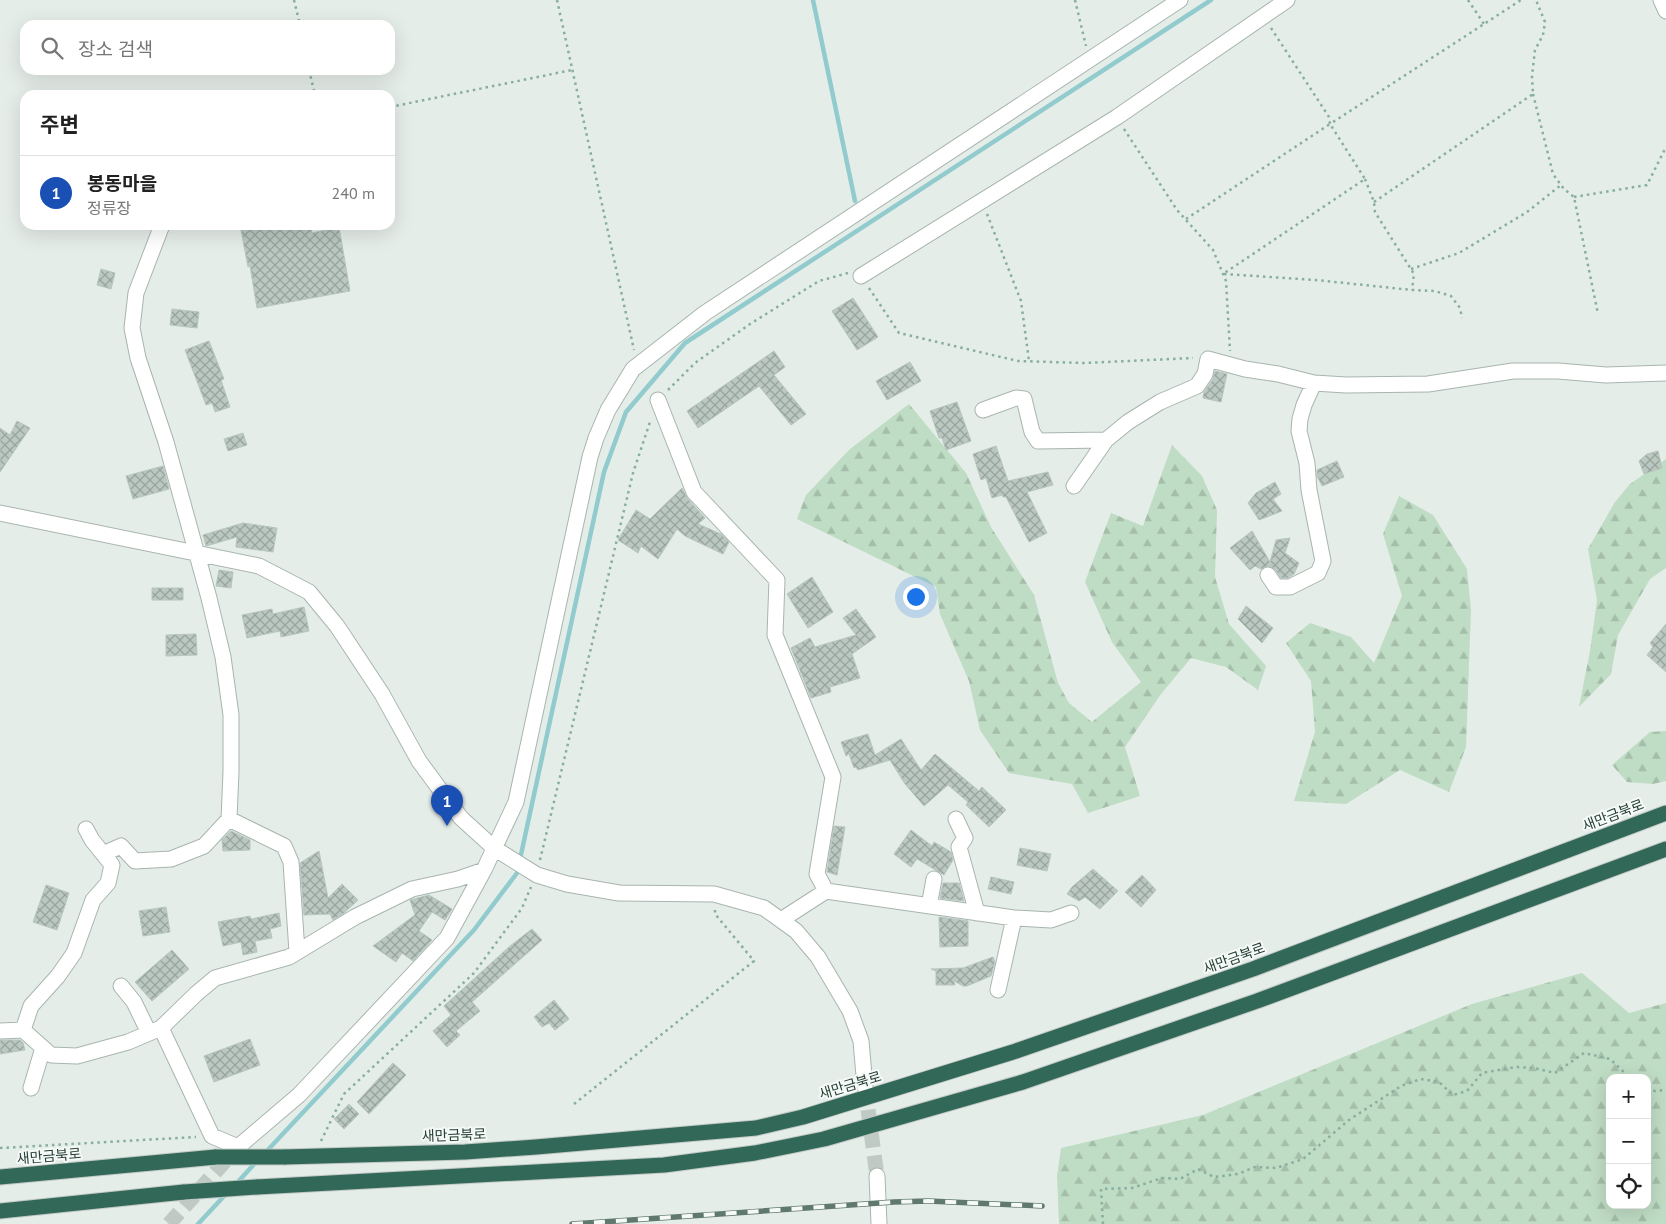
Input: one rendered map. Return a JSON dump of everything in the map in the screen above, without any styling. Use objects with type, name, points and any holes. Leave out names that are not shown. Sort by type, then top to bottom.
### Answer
[{"type":"highway","name":"새만금북로","points":[[0,1177],[216,1157],[465,1152],[756,1128],[804,1116],[1013,1052],[1235,975],[1666,813]]},
{"type":"highway","points":[[0,1211],[184,1192],[664,1165],[755,1153],[824,1139],[1024,1082],[1257,1000],[1666,849]]},
{"type":"street","points":[[121,986],[155,1030],[212,1136],[238,1147],[299,1095],[448,938],[484,870],[516,802],[590,457],[608,410],[633,369],[705,313],[1180,0]]},
{"type":"street","points":[[861,276],[1117,117],[1287,0]]},
{"type":"street","points":[[1661,0],[1666,11]]},
{"type":"street","points":[[103,854],[121,846],[135,861],[171,859],[204,846],[229,819],[231,715],[222,656],[209,598],[166,442],[138,358],[132,328],[136,293],[160,230]]},
{"type":"street","points":[[1074,486],[1106,440],[1128,422],[1160,402],[1197,386],[1205,374],[1208,360],[1314,383],[1386,386],[1428,384],[1513,371],[1558,371],[1606,375],[1666,373]]},
{"type":"street","points":[[1268,575],[1276,587],[1290,588],[1318,573],[1323,561],[1309,490],[1307,463],[1299,431],[1304,405],[1314,383]]},
{"type":"street","points":[[983,410],[1016,398],[1024,399],[1032,432],[1038,441],[1106,440]]},
{"type":"street","points":[[658,400],[694,492],[777,580],[775,635],[833,778],[817,874],[826,891]]},
{"type":"street","points":[[0,513],[258,566],[309,592],[337,626],[382,694],[420,761],[461,818],[494,848],[536,875],[567,884],[618,893],[714,894],[764,908],[796,931],[818,957],[850,1011],[860,1041],[865,1087]]},
{"type":"street","points":[[229,819],[284,846],[291,862],[297,952]]},
{"type":"street","points":[[956,819],[965,838],[959,847],[978,913]]},
{"type":"street","points":[[23,1030],[31,1006],[58,976],[74,953],[94,900],[108,883],[112,865],[92,840],[86,829]]},
{"type":"street","points":[[0,1031],[23,1030],[50,1055],[77,1056],[128,1042],[155,1030],[215,978],[289,957],[355,918],[412,889],[484,870]]},
{"type":"street","points":[[929,906],[934,879]]},
{"type":"street","points":[[781,920],[826,891],[1014,918],[1051,920],[1071,913]]},
{"type":"street","points":[[998,990],[1014,918]]},
{"type":"street","points":[[31,1088],[43,1048]]},
{"type":"street","points":[[877,1176],[879,1224]]},
{"type":"path","points":[[294,0],[299,20]]},
{"type":"path","points":[[557,0],[634,348],[633,369]]},
{"type":"path","points":[[1075,0],[1090,59]]},
{"type":"path","points":[[1468,0],[1484,24]]},
{"type":"path","points":[[1186,219],[1521,0]]},
{"type":"path","points":[[1536,0],[1545,22],[1543,35],[1536,50],[1532,76],[1533,94],[1553,174],[1561,185],[1574,197],[1598,314]]},
{"type":"path","points":[[1264,16],[1329,117],[1330,124],[1365,179],[1374,202],[1375,212],[1414,274],[1412,290]]},
{"type":"path","points":[[395,106],[572,70]]},
{"type":"path","points":[[311,75],[314,90]]},
{"type":"path","points":[[1374,202],[1533,94]]},
{"type":"path","points":[[1117,117],[1177,210],[1212,250],[1223,274],[1226,281],[1230,365]]},
{"type":"path","points":[[1574,197],[1647,185],[1666,147]]},
{"type":"path","points":[[1223,274],[1365,179]]},
{"type":"path","points":[[1411,269],[1459,253],[1527,212],[1561,185]]},
{"type":"path","points":[[982,201],[1021,301],[1029,362]]},
{"type":"path","points":[[658,400],[694,363],[750,324],[819,281],[858,270],[899,333],[1029,362],[1084,363],[1196,358],[1208,360]]},
{"type":"path","points":[[1223,274],[1435,291],[1451,296],[1460,308],[1462,318]]},
{"type":"path","points":[[574,1104],[754,962],[715,914],[714,894]]},
{"type":"path","points":[[1103,1224],[1102,1189],[1132,1188],[1162,1178],[1180,1179],[1198,1169],[1214,1177],[1238,1174],[1255,1167],[1276,1168],[1303,1160],[1349,1120],[1401,1086],[1421,1079],[1439,1082],[1453,1096],[1467,1091],[1482,1073],[1516,1067],[1534,1068],[1555,1073],[1584,1053],[1610,1059],[1626,1074]]},
{"type":"path","points":[[1651,1090],[1666,1090]]},
{"type":"path","points":[[0,1148],[212,1136]]},
{"type":"green space","points":[[909,404],[966,473],[991,527],[1034,595],[1058,683],[1069,703],[1092,722],[1141,682],[1112,642],[1085,582],[1111,513],[1143,526],[1172,445],[1202,476],[1217,510],[1215,577],[1229,624],[1266,666],[1258,690],[1226,667],[1191,658],[1161,694],[1125,747],[1140,796],[1088,813],[1072,784],[1009,773],[980,730],[969,681],[940,614],[936,587],[797,519],[806,495],[850,449]]},
{"type":"green space","points":[[1666,459],[1666,568],[1650,579],[1618,635],[1611,674],[1579,707],[1590,651],[1597,600],[1588,549],[1615,502],[1630,484]]},
{"type":"green space","points":[[1399,496],[1433,515],[1467,569],[1471,610],[1466,747],[1449,792],[1400,770],[1346,804],[1294,801],[1315,732],[1311,681],[1286,643],[1310,623],[1351,637],[1374,663],[1402,596],[1383,534]]},
{"type":"green space","points":[[1666,731],[1666,781],[1653,784],[1627,782],[1612,765],[1650,732]]},
{"type":"green space","points":[[1582,973],[1629,1013],[1666,1003],[1666,1224],[1059,1224],[1057,1176],[1061,1148],[1203,1115],[1472,1004]]},
{"type":"building","points":[[241,230],[312,230],[312,233],[326,230],[340,230],[350,291],[257,308],[250,266],[248,267]]},
{"type":"building","points":[[101,269],[115,273],[111,289],[97,285]]},
{"type":"building","points":[[853,298],[878,337],[857,350],[832,311]]},
{"type":"building","points":[[172,309],[199,312],[197,328],[170,325]]},
{"type":"building","points":[[209,341],[224,379],[221,380],[230,407],[215,412],[212,403],[206,405],[185,350]]},
{"type":"building","points":[[774,351],[785,367],[774,375],[806,414],[791,425],[759,386],[698,428],[687,411]]},
{"type":"building","points":[[910,362],[921,381],[887,400],[876,381]]},
{"type":"building","points":[[1215,371],[1227,374],[1221,402],[1203,398],[1204,392],[1213,379]]},
{"type":"building","points":[[957,402],[971,441],[946,450],[942,438],[939,438],[930,411]]},
{"type":"building","points":[[17,421],[30,428],[0,472],[0,428],[10,435]]},
{"type":"building","points":[[243,433],[247,445],[228,451],[224,439]]},
{"type":"building","points":[[996,446],[1008,481],[1048,472],[1053,485],[1027,492],[1047,533],[1029,542],[1006,497],[1002,495],[992,498],[986,478],[981,480],[973,454]]},
{"type":"building","points":[[1658,451],[1662,468],[1644,474],[1639,461],[1647,454]]},
{"type":"building","points":[[1337,461],[1344,477],[1322,486],[1317,476],[1317,470]]},
{"type":"building","points":[[163,466],[169,489],[133,499],[126,476]]},
{"type":"building","points":[[1275,482],[1281,494],[1273,499],[1282,511],[1259,520],[1248,503],[1256,493]]},
{"type":"building","points":[[682,488],[687,498],[705,518],[698,524],[721,534],[729,542],[723,554],[685,536],[677,529],[658,559],[641,546],[638,553],[618,540],[636,510],[650,519]]},
{"type":"building","points":[[243,523],[277,528],[273,552],[236,547],[237,537],[206,546],[203,535]]},
{"type":"building","points":[[1252,531],[1270,562],[1276,540],[1290,538],[1285,553],[1299,563],[1294,574],[1288,578],[1281,578],[1275,569],[1268,566],[1261,569],[1255,566],[1250,570],[1230,548]]},
{"type":"building","points":[[219,570],[233,572],[231,588],[216,586]]},
{"type":"building","points":[[812,577],[833,612],[808,628],[787,594]]},
{"type":"building","points":[[152,588],[183,588],[183,600],[152,600]]},
{"type":"building","points":[[1246,606],[1273,628],[1262,643],[1238,619]]},
{"type":"building","points":[[304,607],[309,631],[281,637],[280,631],[247,638],[242,615],[272,609],[273,614]]},
{"type":"building","points":[[856,609],[876,637],[852,654],[860,678],[830,687],[831,692],[811,698],[791,648],[810,638],[815,647],[856,635],[843,618]]},
{"type":"building","points":[[1666,624],[1666,672],[1647,655],[1653,647],[1650,643]]},
{"type":"building","points":[[196,634],[197,655],[166,656],[166,635]]},
{"type":"building","points":[[868,734],[875,755],[901,739],[921,770],[935,754],[979,791],[982,787],[1006,810],[989,827],[966,805],[968,802],[948,785],[924,806],[905,784],[890,760],[858,770],[856,767],[854,768],[849,754],[846,756],[841,742]]},
{"type":"building","points":[[834,826],[845,827],[837,875],[827,872]]},
{"type":"building","points":[[911,830],[932,846],[934,842],[951,852],[953,860],[944,875],[917,859],[911,867],[894,854]]},
{"type":"building","points":[[231,831],[250,840],[250,850],[223,851],[222,840]]},
{"type":"building","points":[[1020,848],[1051,854],[1047,871],[1017,865]]},
{"type":"building","points":[[319,851],[328,898],[342,884],[358,900],[333,920],[330,914],[304,915],[300,863]]},
{"type":"building","points":[[1093,869],[1118,891],[1100,909],[1085,897],[1079,901],[1067,894],[1072,887]]},
{"type":"building","points":[[1142,875],[1156,890],[1141,907],[1125,892]]},
{"type":"building","points":[[991,877],[1014,882],[1011,894],[988,889]]},
{"type":"building","points":[[943,883],[959,883],[964,901],[940,898]]},
{"type":"building","points":[[46,885],[69,893],[57,930],[33,922]]},
{"type":"building","points":[[429,895],[452,909],[445,920],[432,912],[419,931],[432,940],[413,961],[402,953],[396,962],[373,946],[415,915],[410,900]]},
{"type":"building","points":[[166,907],[170,932],[143,936],[139,911]]},
{"type":"building","points":[[279,913],[281,926],[270,929],[272,938],[255,941],[257,952],[243,955],[241,942],[223,946],[218,922],[250,916],[251,919]]},
{"type":"building","points":[[939,917],[968,921],[968,946],[940,947]]},
{"type":"building","points":[[532,929],[542,940],[472,1002],[480,1011],[456,1031],[460,1035],[447,1047],[433,1031],[451,1015],[444,1006],[510,946]]},
{"type":"building","points":[[172,950],[189,969],[152,1001],[135,982]]},
{"type":"building","points":[[993,957],[995,962],[991,976],[967,986],[954,981],[955,985],[936,985],[936,971],[931,969],[963,968]]},
{"type":"building","points":[[554,1000],[569,1019],[555,1030],[549,1023],[542,1027],[534,1017]]},
{"type":"building","points":[[250,1039],[260,1065],[214,1082],[204,1056]]},
{"type":"building","points":[[0,1040],[20,1040],[25,1050],[0,1054]]},
{"type":"building","points":[[393,1063],[406,1075],[369,1114],[357,1102]]},
{"type":"building","points":[[349,1104],[359,1114],[344,1129],[334,1119]]},
{"type":"waterway","points":[[813,0],[855,201]]},
{"type":"waterway","points":[[264,1154],[474,930],[517,873],[604,472],[626,412],[685,343],[1211,0]]},
{"type":"waterway","points":[[235,1185],[257,1161]]},
{"type":"waterway","points":[[198,1224],[226,1194]]},
{"type":"tunnel","points":[[865,1087],[877,1176]]},
{"type":"tunnel","points":[[169,1224],[235,1150]]},
{"type":"railway","points":[[572,1224],[894,1202],[928,1201],[1042,1206]]},
{"type":"place","name":"봉동마을","points":[[447,826]]}]
